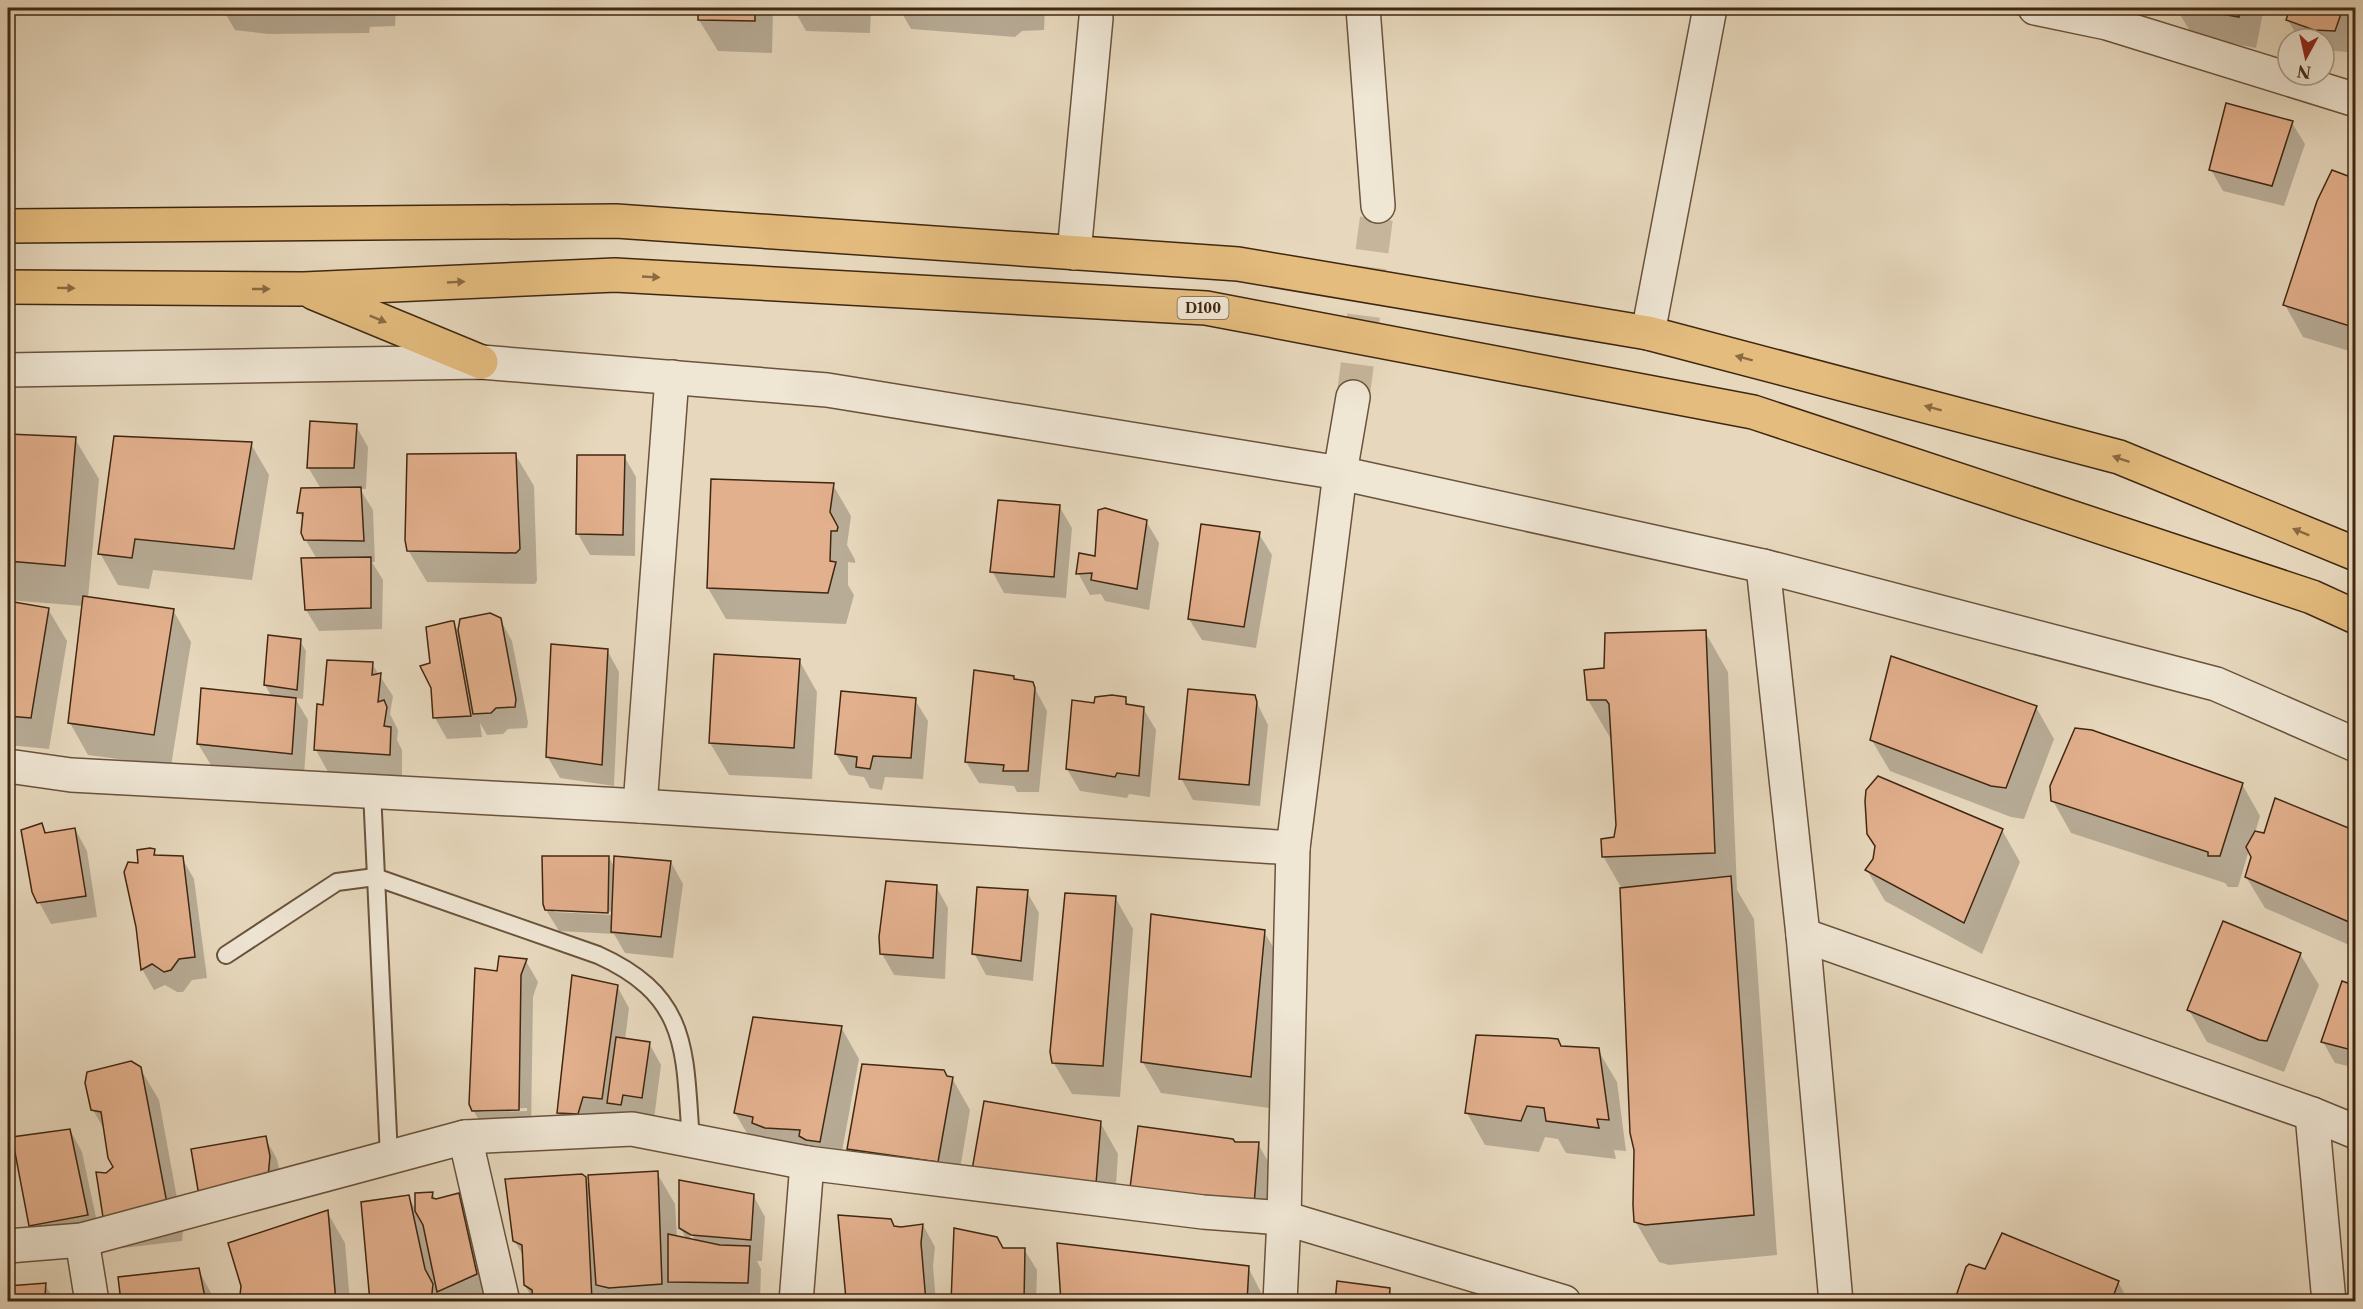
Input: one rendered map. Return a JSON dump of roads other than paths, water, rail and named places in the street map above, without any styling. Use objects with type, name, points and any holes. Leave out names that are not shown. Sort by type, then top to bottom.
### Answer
[{"type":"highway","points":[[8,226],[615,221],[1238,264],[1648,333],[2119,457],[2355,554]]},
{"type":"highway","name":"D100","points":[[8,287],[304,289],[615,275],[1206,308],[1753,412],[2312,597],[2355,617]]},
{"type":"highway","points":[[304,289],[481,362]]},
{"type":"street","points":[[1363,8],[1378,206]]},
{"type":"street","points":[[1648,333],[1710,8]]},
{"type":"street","points":[[2035,8],[2108,15],[2355,100]]},
{"type":"street","points":[[1074,253],[1096,18]]},
{"type":"street","points":[[8,370],[481,362],[827,390],[1340,472],[1763,566],[2216,684],[2355,745]]},
{"type":"street","points":[[640,806],[672,377]]},
{"type":"street","points":[[1280,1302],[1293,848],[1340,472],[1353,397]]},
{"type":"street","points":[[1763,566],[1803,935],[1836,1302]]},
{"type":"street","points":[[8,766],[71,775],[640,806],[1293,848]]},
{"type":"street","points":[[1803,935],[2312,1114],[2355,1132]]},
{"type":"street","points":[[2312,1114],[2329,1302]]},
{"type":"street","points":[[8,1246],[82,1240],[465,1137],[632,1129],[807,1163],[1203,1212],[1284,1218],[1564,1302]]},
{"type":"street","points":[[465,1137],[502,1302]]},
{"type":"street","points":[[796,1302],[807,1163]]},
{"type":"street","points":[[82,1240],[92,1302]]},
{"type":"lane","points":[[372,791],[389,1157]]},
{"type":"lane","points":[[226,956],[337,882],[375,877],[598,955],[624,966],[647,983],[675,1024],[682,1044],[691,1141]]},
{"type":"tunnel","points":[[1353,397],[1378,206]]}]
